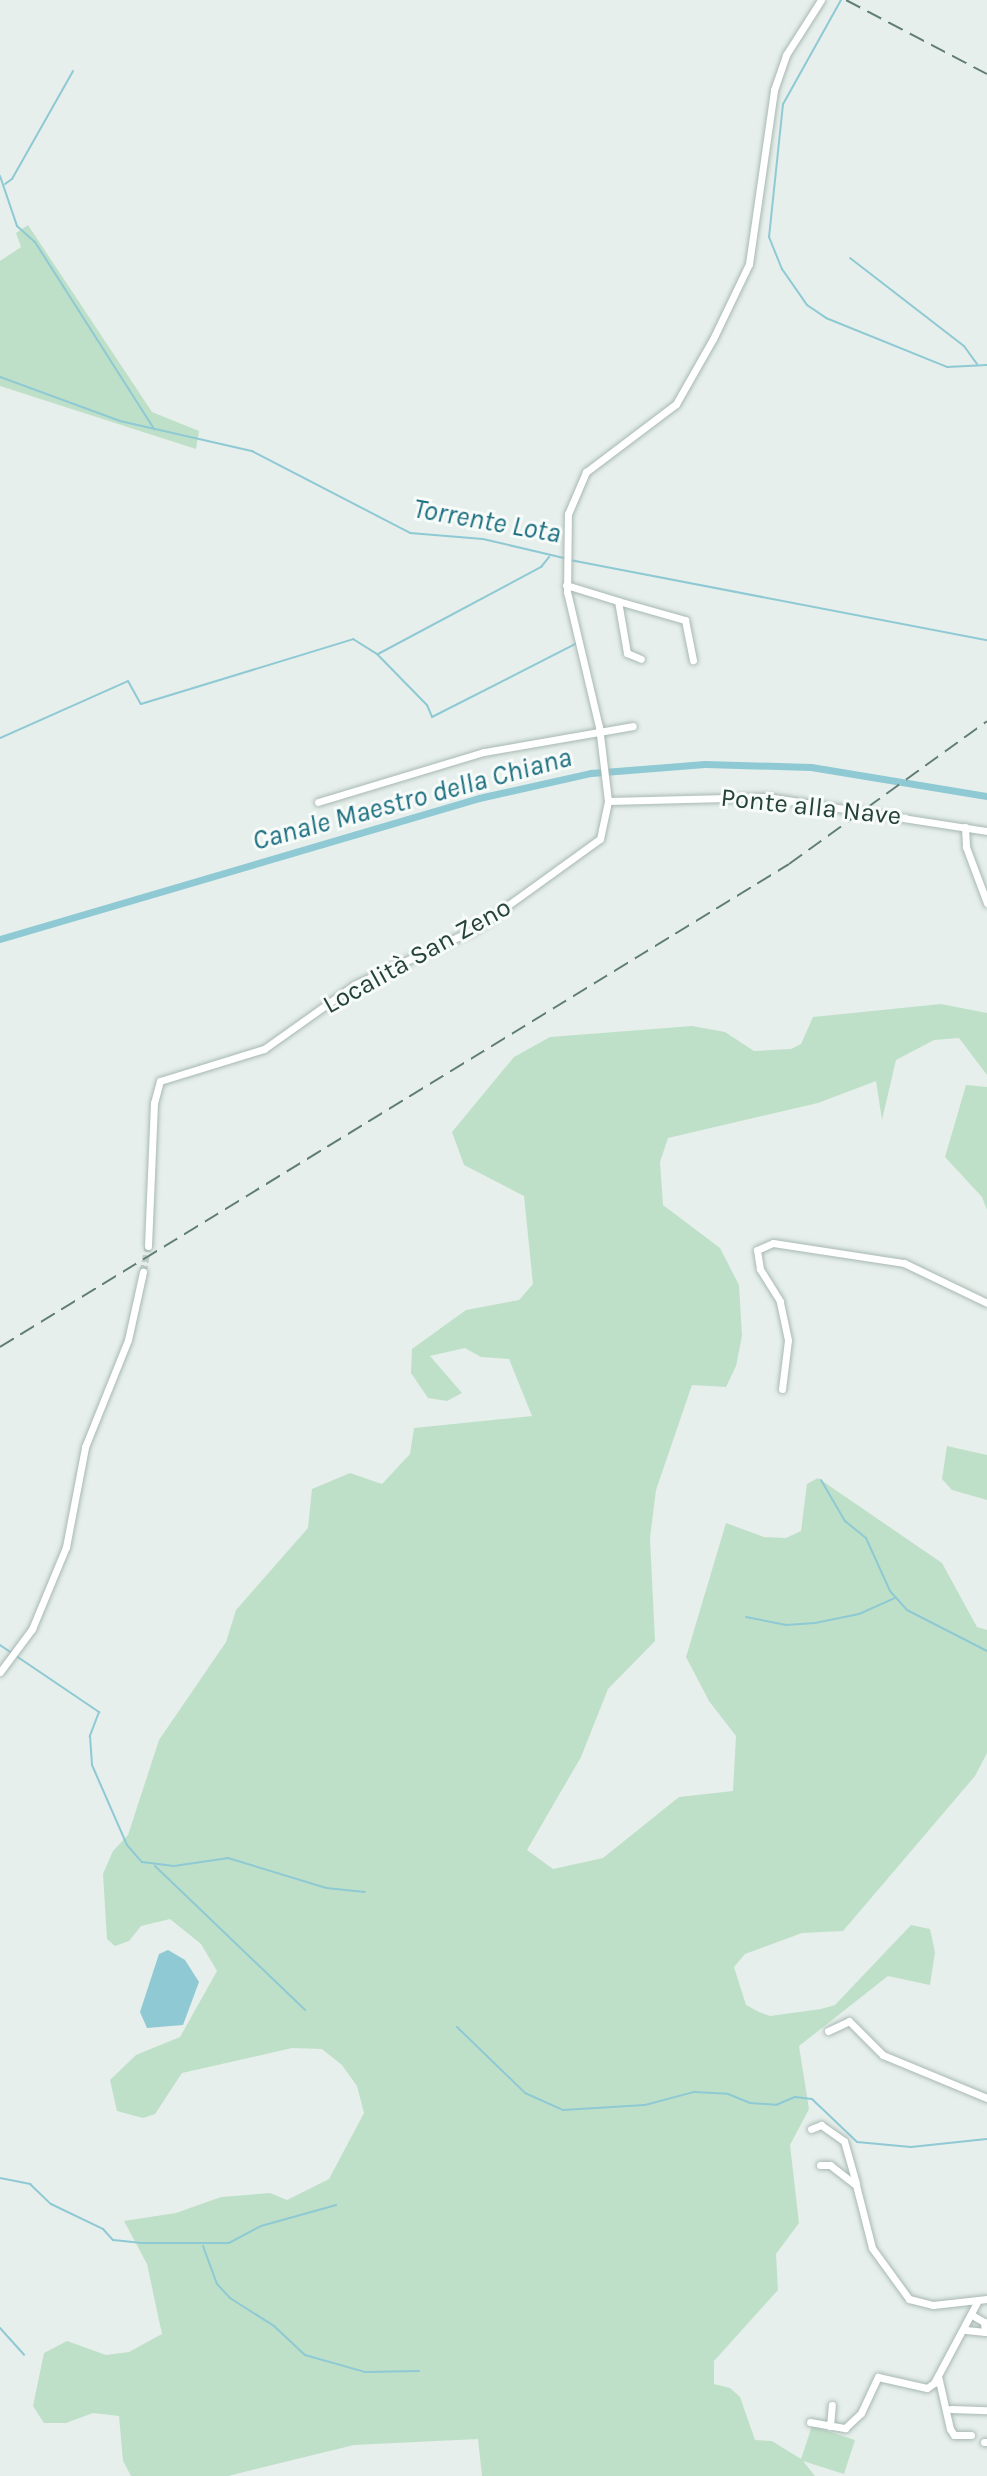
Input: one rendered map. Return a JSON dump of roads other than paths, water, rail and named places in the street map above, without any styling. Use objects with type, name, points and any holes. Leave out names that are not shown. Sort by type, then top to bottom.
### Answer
[{"type":"street","points":[[608,798],[598,733],[566,585],[568,514],[576,488],[595,461],[676,404],[749,264],[774,90],[786,55],[821,0]]},
{"type":"street","points":[[566,585],[685,620],[693,660]]},
{"type":"street","points":[[618,601],[627,653],[641,659]]},
{"type":"street","points":[[318,802],[484,752],[633,726]]},
{"type":"street","name":"Ponte alla Nave","points":[[608,798],[767,797],[987,831]]},
{"type":"street","name":"Località San Zeno","points":[[148,1246],[154,1103],[160,1081],[264,1049],[354,985],[475,929],[600,839],[608,798]]},
{"type":"street","points":[[965,827],[966,847],[987,903]]},
{"type":"street","points":[[782,1389],[788,1340],[780,1301],[760,1269],[757,1250],[773,1243],[904,1263],[987,1303]]},
{"type":"street","points":[[0,1672],[32,1629],[66,1547],[85,1447],[128,1340],[143,1272]]},
{"type":"street","points":[[828,2031],[849,2021],[883,2055],[987,2098]]},
{"type":"street","points":[[811,2129],[821,2125],[844,2141],[872,2248],[909,2299],[933,2305],[987,2299]]},
{"type":"street","points":[[820,2165],[830,2165],[856,2185]]},
{"type":"street","points":[[810,2422],[845,2428],[861,2413],[878,2377],[927,2388],[938,2376],[966,2330],[977,2302]]},
{"type":"street","points":[[966,2330],[985,2332],[984,2322],[972,2315]]},
{"type":"street","points":[[938,2376],[950,2429],[954,2435],[971,2435]]},
{"type":"street","points":[[830,2426],[832,2405]]},
{"type":"street","points":[[951,2409],[987,2410]]},
{"type":"water","points":[[168,1950],[185,1960],[199,1982],[183,2025],[147,2028],[140,2012],[159,1954]]},
{"type":"waterway","points":[[841,0],[783,104],[769,237],[782,269],[807,305],[826,318],[947,367],[987,365]]},
{"type":"waterway","points":[[5,184],[12,179],[73,71]]},
{"type":"waterway","points":[[0,176],[17,226],[35,242],[154,429]]},
{"type":"waterway","points":[[850,258],[964,346],[977,364]]},
{"type":"waterway","name":"Torrente Lota","points":[[0,377],[120,421],[252,451],[410,533],[483,539],[564,558]]},
{"type":"waterway","points":[[378,654],[541,567],[549,557]]},
{"type":"waterway","name":"Torrente Lota","points":[[570,560],[987,640]]},
{"type":"waterway","points":[[0,738],[128,681],[141,704],[353,639],[377,654],[427,705],[432,717],[575,644]]},
{"type":"waterway","name":"Canale Maestro della Chiana","points":[[0,939],[479,798],[591,773],[705,764],[811,767],[987,796]]},
{"type":"waterway","points":[[821,1480],[845,1521],[866,1538],[890,1591],[907,1610],[987,1651]]},
{"type":"waterway","points":[[746,1617],[786,1625],[815,1623],[859,1614],[895,1598]]},
{"type":"waterway","points":[[0,1645],[99,1712],[90,1736],[92,1765],[127,1845],[142,1862],[174,1866],[228,1858],[326,1888],[365,1892]]},
{"type":"waterway","points":[[155,1866],[305,2010]]},
{"type":"waterway","points":[[457,2027],[525,2093],[563,2110],[645,2105],[694,2092],[728,2094],[750,2103],[776,2105],[795,2097],[812,2099],[857,2142],[911,2147],[987,2139]]},
{"type":"waterway","points":[[0,2178],[30,2184],[51,2204],[103,2229],[113,2240],[140,2243],[229,2243],[261,2226],[336,2205]]},
{"type":"waterway","points":[[203,2246],[217,2284],[230,2298],[274,2326],[305,2355],[365,2372],[419,2371]]},
{"type":"waterway","points":[[0,2328],[24,2355]]},
{"type":"tunnel","points":[[143,1272],[148,1246]]},
{"type":"railway","points":[[846,0],[987,74]]},
{"type":"railway","points":[[0,1347],[789,864],[987,721]]}]
